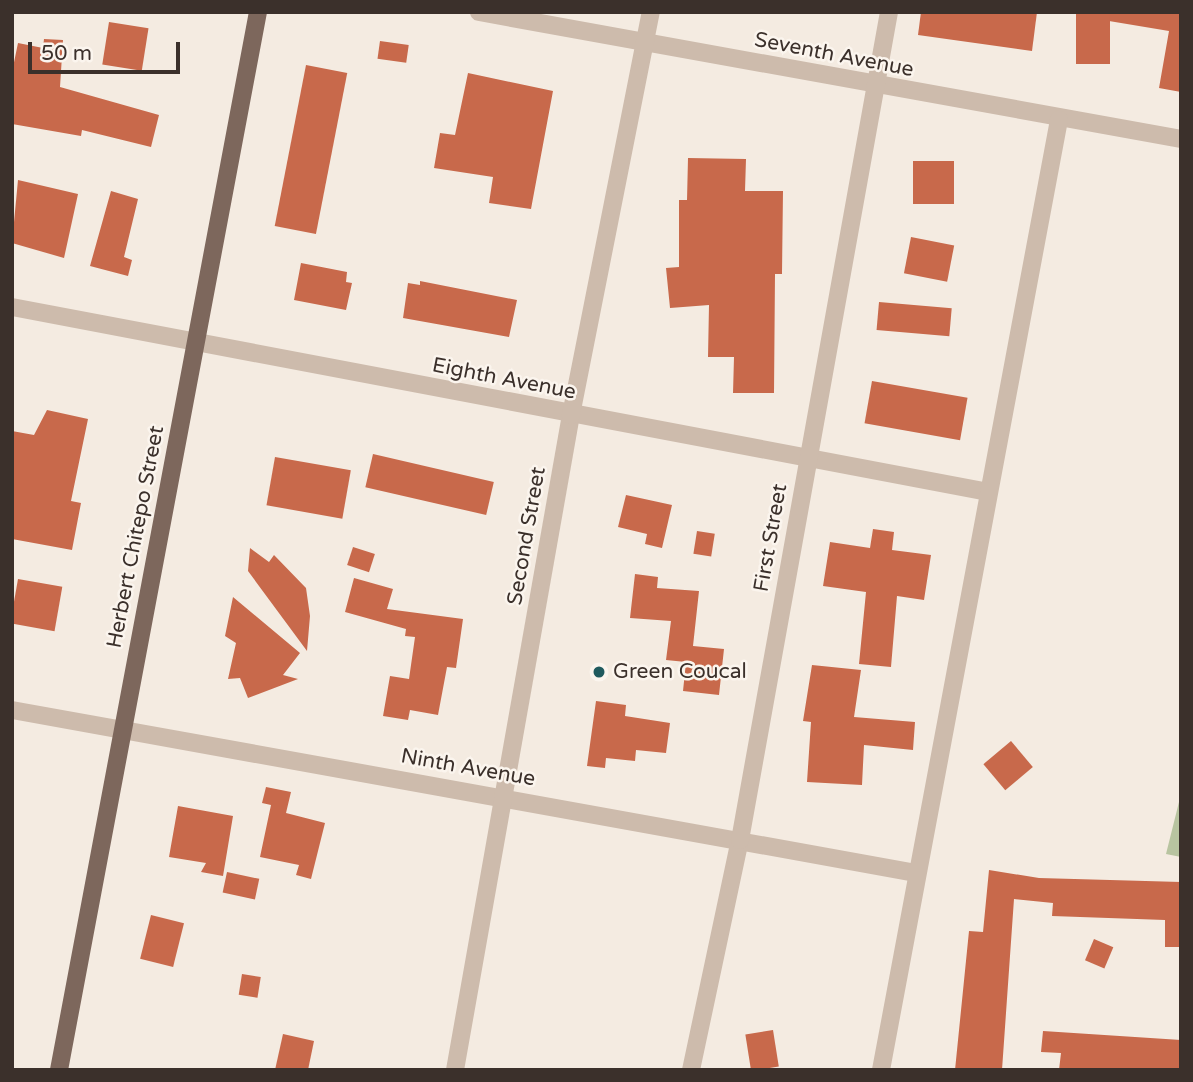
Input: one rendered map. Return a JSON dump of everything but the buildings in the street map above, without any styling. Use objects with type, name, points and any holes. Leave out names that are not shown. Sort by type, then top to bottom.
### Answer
[{"type":"main road","name":"Herbert Chitepo Street","points":[[59,1070],[258,12]]},
{"type":"street","name":"Seventh Avenue","points":[[479,12],[1059,120],[1181,139]]},
{"type":"street","name":"Second Street","points":[[455,1070],[506,798],[571,415],[651,12]]},
{"type":"street","name":"First Street","points":[[691,1070],[740,840],[888,12]]},
{"type":"street","points":[[881,1070],[1059,120]]},
{"type":"street","name":"Eighth Avenue","points":[[12,307],[571,415],[989,492]]},
{"type":"street","name":"Ninth Avenue","points":[[12,710],[916,873]]},
{"type":"green space","points":[[1181,794],[1181,857],[1166,854]]},
{"type":"place","name":"Green Coucal","points":[[599,672]]}]
